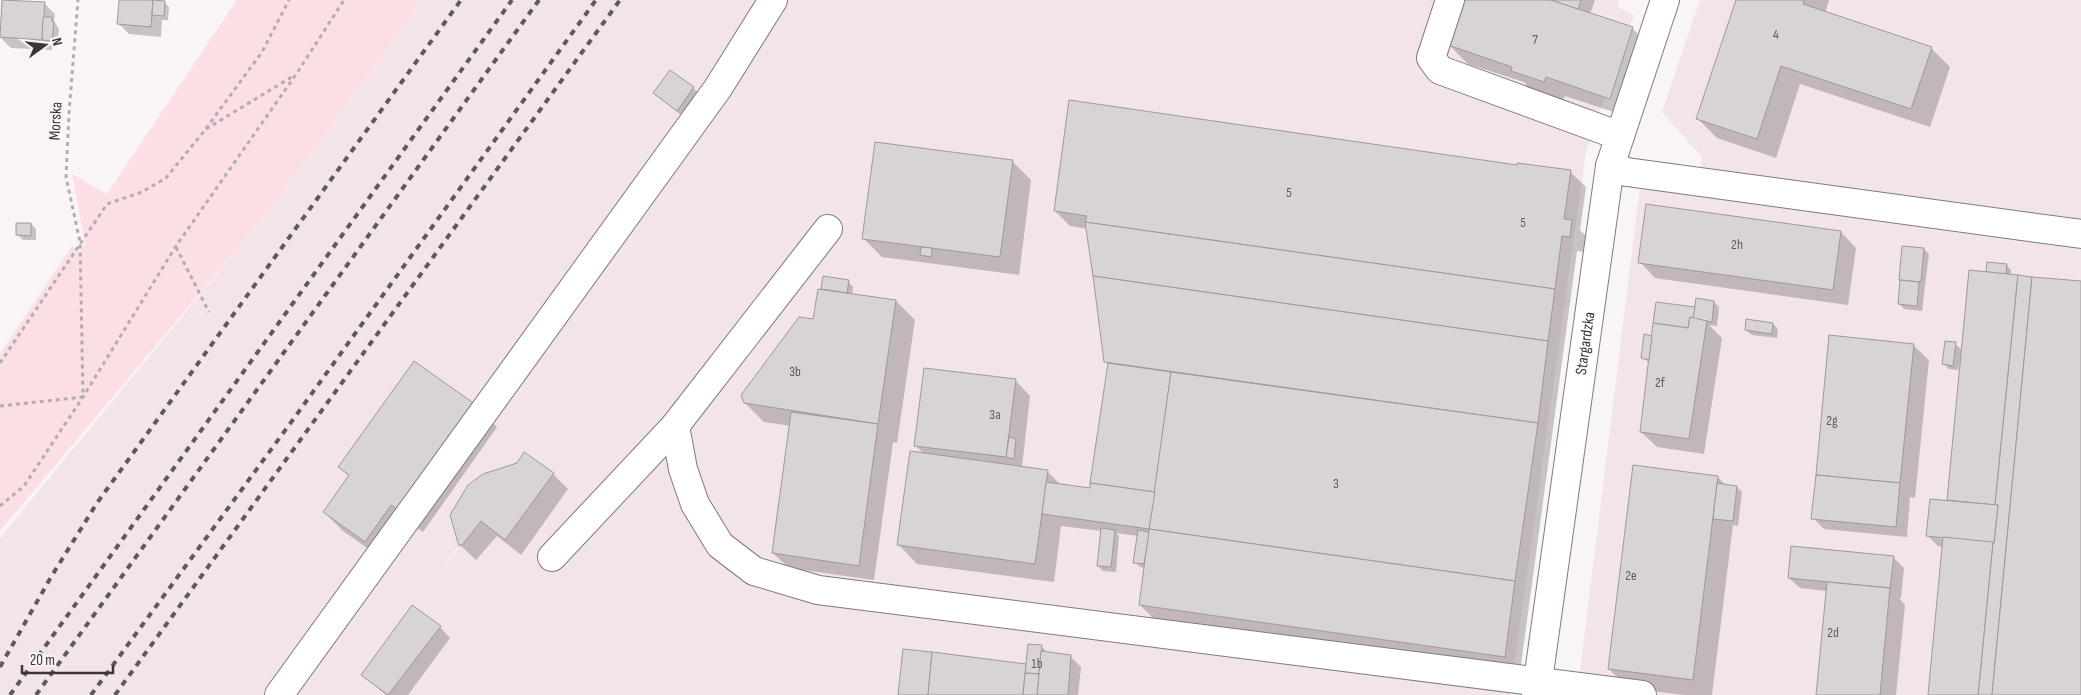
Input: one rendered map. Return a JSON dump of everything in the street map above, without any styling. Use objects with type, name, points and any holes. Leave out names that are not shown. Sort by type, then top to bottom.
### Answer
[{"type":"street","points":[[280,695],[718,88],[773,0]]},
{"type":"street","points":[[1450,0],[1431,58],[1440,70],[1620,136]]},
{"type":"street","name":"Stargardzka","points":[[1537,688],[1610,166],[1665,0]]},
{"type":"street","points":[[1610,166],[1627,172],[2081,234]]},
{"type":"street","points":[[552,557],[675,426],[828,229]]},
{"type":"street","points":[[675,426],[683,470],[695,504],[720,545],[754,571],[818,590],[1537,688],[1642,695]]},
{"type":"path","name":"Morska","points":[[78,0],[68,113],[66,177],[80,242],[83,397]]},
{"type":"path","points":[[0,363],[107,204],[142,192],[166,178],[205,130],[262,52],[290,0]]},
{"type":"path","points":[[0,506],[24,486],[83,397],[176,246],[297,73],[344,0]]},
{"type":"path","points":[[205,130],[297,73]]},
{"type":"path","points":[[176,246],[209,312]]},
{"type":"path","points":[[0,406],[83,397]]},
{"type":"shaded area","points":[[237,0],[423,0],[264,217],[0,531],[0,354],[72,246],[79,252],[85,244],[72,174],[107,194]]},
{"type":"shaded area","points":[[423,0],[1619,0],[1617,7],[1634,15],[1586,151],[1510,695],[0,695],[0,538],[264,217]],"holes":[[[516,463],[481,521],[432,581],[459,546],[468,485],[483,474]]]},
{"type":"shaded area","points":[[1700,0],[2081,0],[2081,695],[1577,695],[1640,187],[1696,193],[1702,157],[1662,112]]},
{"type":"building","points":[[2,0],[45,2],[42,40],[0,37]]},
{"type":"building","points":[[119,0],[153,0],[151,27],[117,24]]},
{"type":"building","points":[[153,0],[165,1],[164,16],[152,15]]},
{"type":"building","points":[[1463,0],[1551,0],[1633,27],[1610,99],[1546,77],[1544,82],[1511,71],[1512,67],[1448,45]]},
{"type":"building","points":[[1551,0],[1581,0],[1578,9]]},
{"type":"building","points":[[1736,0],[1804,0],[1803,4],[1932,47],[1911,109],[1781,66],[1757,139],[1696,119]]},
{"type":"building","points":[[43,17],[52,17],[52,22],[54,22],[52,41],[42,40]]},
{"type":"building","points":[[670,70],[694,87],[677,111],[653,93]]},
{"type":"building","points":[[1069,100],[1517,165],[1517,163],[1571,170],[1564,219],[1572,220],[1570,237],[1562,236],[1555,289],[1085,222],[1087,216],[1054,211]]},
{"type":"building","points":[[875,142],[1013,160],[1000,257],[862,239]]},
{"type":"building","points":[[1646,204],[1841,231],[1833,290],[1638,263]]},
{"type":"building","points":[[1085,222],[1555,289],[1548,341],[1093,276]]},
{"type":"building","points":[[16,223],[31,223],[31,236],[16,235]]},
{"type":"building","points":[[1902,246],[1924,248],[1921,282],[1899,280]]},
{"type":"building","points":[[921,247],[932,248],[931,257],[920,255]]},
{"type":"building","points":[[1987,262],[2007,264],[2006,274],[1986,272]]},
{"type":"building","points":[[1969,270],[2018,275],[1995,505],[1947,500]]},
{"type":"building","points":[[2018,275],[2032,277],[1992,695],[1978,695],[1998,505],[1995,505]]},
{"type":"building","points":[[823,276],[849,280],[847,293],[821,289]]},
{"type":"building","points":[[1093,276],[1548,341],[1538,423],[1104,362]]},
{"type":"building","points":[[2032,277],[2081,281],[2081,695],[1992,695]]},
{"type":"building","points":[[1900,280],[1919,282],[1917,306],[1898,304]]},
{"type":"building","points":[[818,289],[896,300],[878,424],[744,403],[741,395],[799,317],[813,319]]},
{"type":"building","points":[[1696,298],[1714,301],[1712,322],[1693,319]]},
{"type":"building","points":[[1656,302],[1695,307],[1693,318],[1690,317],[1688,328],[1653,323]]},
{"type":"building","points":[[1690,317],[1707,321],[1689,439],[1640,432],[1653,323],[1688,328]]},
{"type":"building","points":[[1746,319],[1773,323],[1772,334],[1745,330]]},
{"type":"building","points":[[1644,334],[1652,336],[1649,360],[1641,358]]},
{"type":"building","points":[[1829,335],[1914,344],[1900,483],[1816,475]]},
{"type":"building","points":[[1945,341],[1956,342],[1953,366],[1942,364]]},
{"type":"building","points":[[414,361],[479,407],[404,514],[391,505],[365,542],[323,512],[349,475],[338,467]]},
{"type":"building","points":[[1108,363],[1171,372],[1155,492],[1090,483]]},
{"type":"building","points":[[924,368],[1016,379],[1006,457],[914,446]]},
{"type":"building","points":[[1171,372],[1538,423],[1515,581],[1149,529]]},
{"type":"building","points":[[791,412],[878,424],[859,566],[772,553]]},
{"type":"building","points":[[1009,437],[1016,439],[1014,459],[1006,457]]},
{"type":"building","points":[[910,451],[1048,470],[1035,564],[897,545]]},
{"type":"building","points":[[524,452],[554,473],[505,540],[481,521],[463,544],[459,546],[450,515],[468,485],[483,474],[517,463]]},
{"type":"building","points":[[1633,465],[1718,476],[1693,680],[1608,669]]},
{"type":"building","points":[[1816,475],[1900,483],[1896,527],[1811,519]]},
{"type":"building","points":[[1046,482],[1090,488],[1090,483],[1155,492],[1149,529],[1042,514]]},
{"type":"building","points":[[1717,483],[1737,486],[1733,521],[1713,519]]},
{"type":"building","points":[[1930,499],[1998,505],[1994,543],[1926,536]]},
{"type":"building","points":[[1101,528],[1115,530],[1111,567],[1097,566]]},
{"type":"building","points":[[1149,529],[1515,581],[1505,657],[1139,605]]},
{"type":"building","points":[[1138,530],[1149,532],[1144,564],[1133,563]]},
{"type":"building","points":[[1943,537],[1993,542],[1978,695],[1928,695]]},
{"type":"building","points":[[1791,546],[1894,556],[1890,588],[1788,578]]},
{"type":"building","points":[[1827,582],[1890,588],[1880,695],[1816,695]]},
{"type":"building","points":[[412,605],[441,626],[388,695],[361,675]]},
{"type":"building","points":[[1028,644],[1042,645],[1039,674],[1025,673]]},
{"type":"building","points":[[903,649],[932,652],[928,695],[898,695]]},
{"type":"building","points":[[1041,651],[1071,655],[1068,695],[1037,695]]},
{"type":"building","points":[[932,652],[1026,664],[1023,695],[928,695]]},
{"type":"building","points":[[1025,673],[1039,674],[1037,695],[1023,695]]},
{"type":"railway","points":[[0,667],[51,577],[97,503],[461,0]]},
{"type":"railway","points":[[10,695],[512,0]]},
{"type":"railway","points":[[36,695],[539,0]]},
{"type":"railway","points":[[91,695],[292,421],[596,0]]},
{"type":"railway","points":[[115,695],[620,0]]}]
